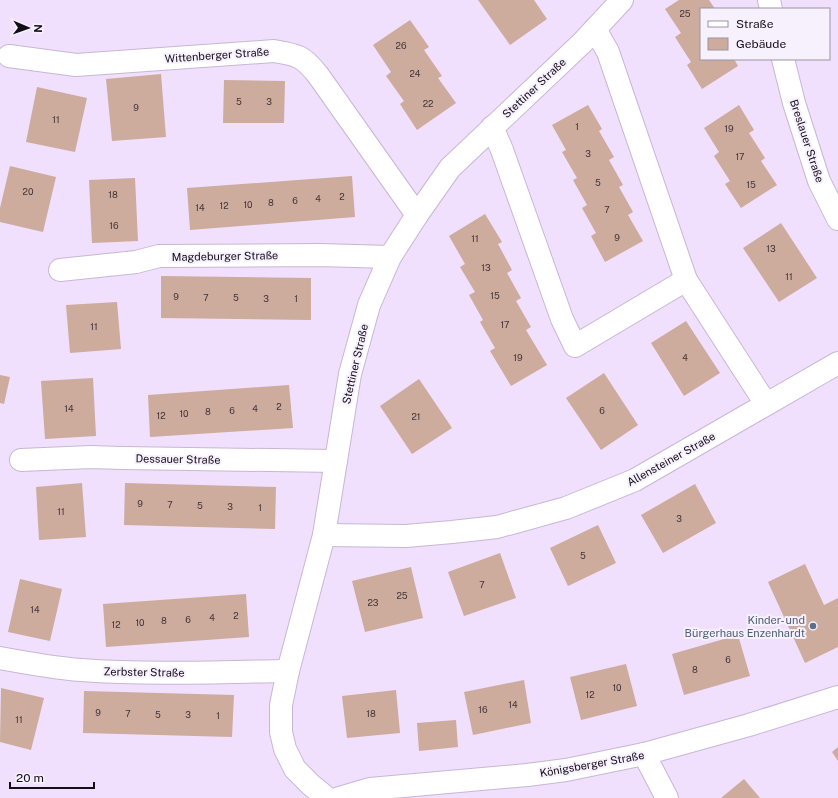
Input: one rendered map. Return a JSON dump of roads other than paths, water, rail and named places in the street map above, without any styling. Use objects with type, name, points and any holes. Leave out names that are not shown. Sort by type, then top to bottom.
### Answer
[{"type":"street","name":"Stettiner Straße","points":[[327,798],[295,769],[285,749],[281,732],[281,705],[288,671],[324,534],[350,374],[369,305],[390,257],[450,168],[595,29],[622,0]]},
{"type":"street","points":[[595,29],[608,52],[686,280],[766,404]]},
{"type":"street","name":"Wittenberger Straße","points":[[9,56],[76,65],[274,51],[295,54],[308,63],[318,75],[417,215]]},
{"type":"street","name":"Breslauer Straße","points":[[782,60],[794,103],[819,181],[838,220]]},
{"type":"street","points":[[492,128],[502,150],[562,319],[575,346],[686,280]]},
{"type":"street","name":"Magdeburger Straße","points":[[60,270],[136,262],[159,256],[319,255],[390,257]]},
{"type":"street","name":"Allensteiner Straße","points":[[324,534],[406,536],[452,532],[497,527],[566,508],[635,480],[838,363]]},
{"type":"street","name":"Dessauer Straße","points":[[21,460],[91,457],[336,461]]},
{"type":"street","name":"Zerbster Straße","points":[[0,658],[57,668],[82,670],[183,673],[288,671]]},
{"type":"street","name":"Königsberger Straße","points":[[339,798],[370,789],[527,775],[566,770],[644,754],[749,726],[838,697]]},
{"type":"street","points":[[644,754],[667,798]]},
{"type":"place","name":"Kinder- und Bürgerhaus Enzenhardt","points":[[813,626]]}]
